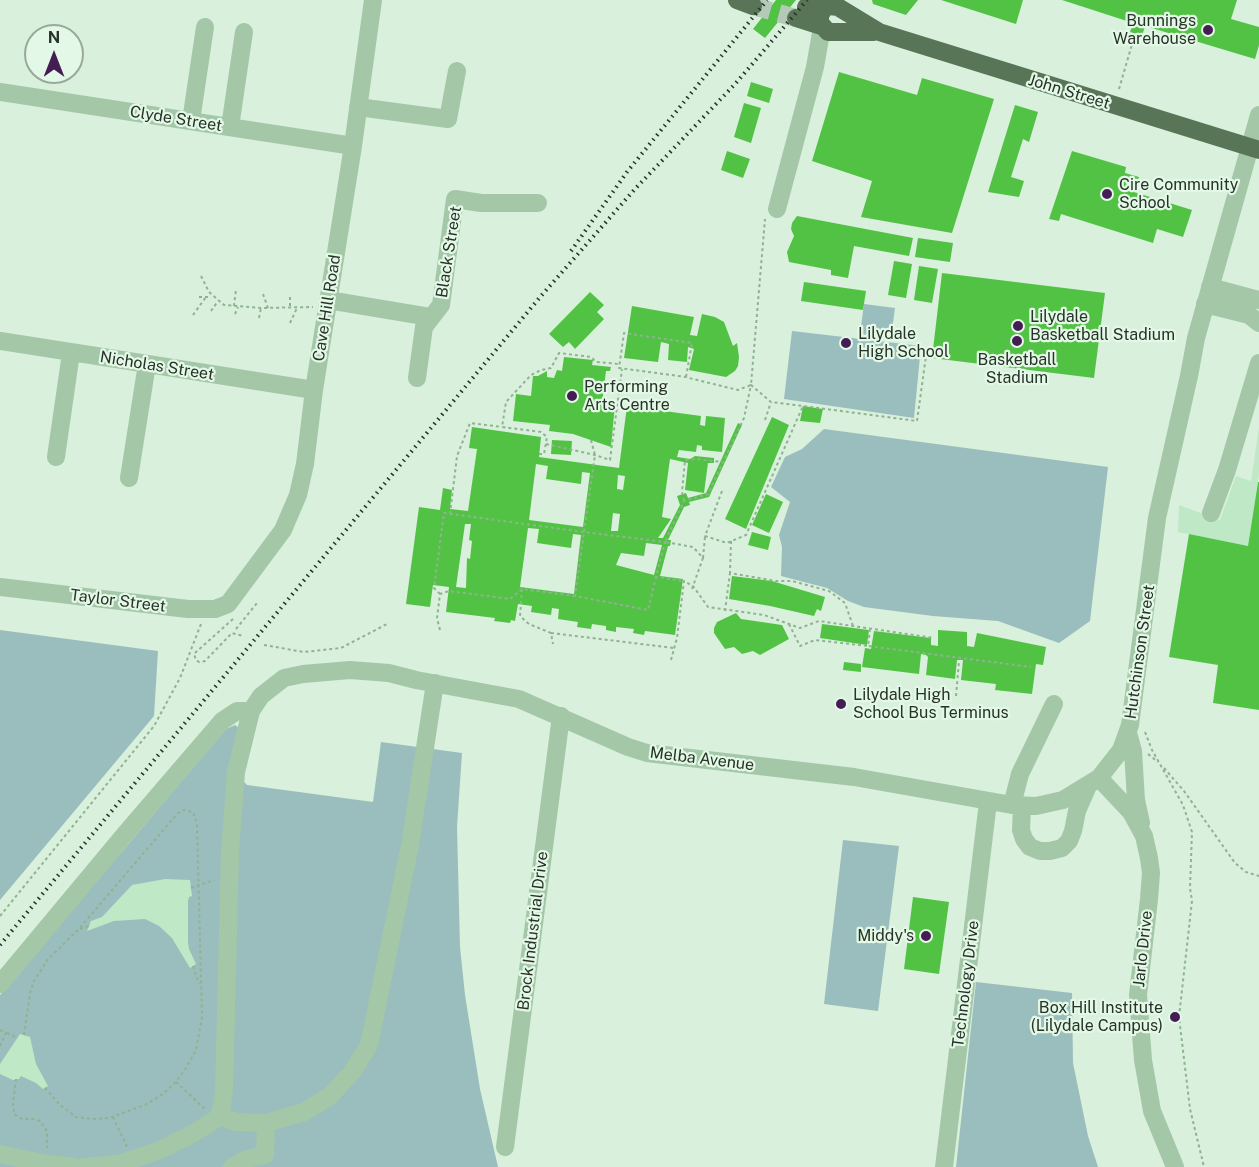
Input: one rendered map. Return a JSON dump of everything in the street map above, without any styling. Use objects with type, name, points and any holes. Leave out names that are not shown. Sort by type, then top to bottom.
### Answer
[{"type":"main road","name":"John Street","points":[[826,16],[1254,149]]},
{"type":"street","name":"Cave Hill Road","points":[[236,605],[283,530],[298,495],[305,464],[314,390],[353,146],[373,0]]},
{"type":"street","points":[[771,214],[815,67],[826,16]]},
{"type":"street","points":[[191,121],[205,27]]},
{"type":"street","points":[[230,127],[244,32]]},
{"type":"street","points":[[358,107],[448,119],[457,71]]},
{"type":"street","name":"Clyde Street","points":[[0,92],[353,146]]},
{"type":"street","name":"Hutchinson Street","points":[[1094,782],[1137,732],[1134,707],[1157,518],[1158,461],[1172,420],[1176,381],[1196,338],[1254,149],[1259,115]]},
{"type":"street","name":"Black Street","points":[[417,378],[424,327],[441,305],[455,199],[481,203],[538,203]]},
{"type":"street","points":[[1208,296],[1249,315],[1256,310]]},
{"type":"street","points":[[1208,296],[1256,310]]},
{"type":"street","points":[[328,303],[430,317]]},
{"type":"street","name":"Nicholas Street","points":[[0,341],[314,390]]},
{"type":"street","points":[[56,458],[71,353]]},
{"type":"street","points":[[1210,513],[1227,470],[1259,363]]},
{"type":"street","points":[[129,478],[147,364]]},
{"type":"street","name":"Taylor Street","points":[[0,587],[188,609],[215,609],[228,604],[236,605]]},
{"type":"street","name":"Melba Avenue","points":[[251,711],[261,696],[284,678],[350,670],[379,672],[519,699],[647,753],[854,777],[987,802],[1017,805],[1051,804],[1063,800],[1094,782]]},
{"type":"street","points":[[217,1118],[237,1122],[266,1123],[304,1112],[330,1096],[352,1072],[369,1045],[410,845],[435,683]]},
{"type":"street","points":[[1053,704],[1020,774],[1017,805],[1021,830],[1030,847],[1040,851],[1050,851],[1062,848],[1069,841],[1077,811],[1094,782]]},
{"type":"street","points":[[0,984],[222,721],[237,711],[251,711],[237,772],[229,879],[224,1090],[221,1112],[217,1118],[194,1133],[133,1160],[119,1164],[84,1167]]},
{"type":"street","name":"Brock Industrial Drive","points":[[505,1147],[561,716]]},
{"type":"street","points":[[1137,732],[1133,751],[1136,800],[1144,836]]},
{"type":"street","name":"Jarlo Drive","points":[[1094,782],[1131,812],[1144,836],[1151,873],[1138,995],[1143,1060],[1152,1111],[1175,1167]]},
{"type":"street","name":"Technology Drive","points":[[944,1167],[987,802]]},
{"type":"street","points":[[232,1167],[247,1159],[265,1155],[266,1123]]},
{"type":"street","points":[[0,1154],[44,1164],[74,1167]]},
{"type":"path","points":[[1119,89],[1135,34]]},
{"type":"path","points":[[684,501],[708,494],[744,418],[752,385],[771,214]]},
{"type":"path","points":[[201,276],[213,297],[224,305],[297,308],[328,303]]},
{"type":"path","points":[[234,306],[236,289]]},
{"type":"path","points":[[263,294],[268,308]]},
{"type":"path","points":[[199,297],[213,297]]},
{"type":"path","points":[[193,315],[206,297]]},
{"type":"path","points":[[290,297],[290,308]]},
{"type":"path","points":[[211,311],[218,301]]},
{"type":"path","points":[[235,314],[238,307]]},
{"type":"path","points":[[259,318],[261,308]]},
{"type":"path","points":[[290,323],[297,308]]},
{"type":"path","points":[[686,377],[692,343],[624,333],[619,369],[686,377],[738,390],[752,385]]},
{"type":"path","points":[[502,427],[506,402],[531,375],[551,368],[559,353],[591,357],[596,362],[619,364]]},
{"type":"path","points":[[752,385],[771,402],[917,421],[926,357]]},
{"type":"path","points":[[546,444],[610,460],[622,369]]},
{"type":"path","points":[[765,420],[771,402]]},
{"type":"path","points":[[705,536],[727,543],[746,535],[803,406]]},
{"type":"path","points":[[450,514],[457,456],[470,423],[541,432],[547,437],[544,454],[539,454]]},
{"type":"path","points":[[575,596],[595,455],[591,440]]},
{"type":"path","points":[[440,594],[449,591],[510,599],[522,589],[648,609],[665,542],[684,501],[682,492],[685,460],[723,462]]},
{"type":"path","points":[[693,587],[703,558],[705,536],[722,491]]},
{"type":"path","points":[[440,594],[434,588],[444,513],[665,542],[693,547],[703,558]]},
{"type":"path","points":[[725,611],[730,587],[731,541]]},
{"type":"path","points":[[730,573],[776,581],[792,580],[829,591],[845,603],[854,626]]},
{"type":"path","points":[[656,577],[684,581],[693,587],[708,607],[764,615],[800,628],[819,621],[934,638]]},
{"type":"path","points":[[671,660],[684,581]]},
{"type":"path","points":[[522,589],[520,616],[529,624],[552,633],[674,648]]},
{"type":"path","points":[[440,594],[437,618],[440,630]]},
{"type":"path","points":[[236,629],[257,603]]},
{"type":"path","points":[[236,605],[226,627],[194,654],[196,660],[205,661],[232,633],[243,636]]},
{"type":"path","points":[[0,916],[154,726],[180,678],[207,609]]},
{"type":"path","points":[[264,645],[304,652],[334,649],[351,644],[387,624]]},
{"type":"path","points":[[789,624],[800,646],[815,640],[1031,667]]},
{"type":"path","points":[[868,646],[870,629]]},
{"type":"path","points":[[552,633],[552,644]]},
{"type":"path","points":[[956,696],[959,662]]},
{"type":"path","points":[[1137,732],[1161,765],[1183,805],[1192,832],[1190,888],[1192,901],[1179,1017],[1190,1109],[1204,1167]]},
{"type":"path","points":[[1145,752],[1161,765],[1184,791],[1235,862],[1246,872],[1259,876]]},
{"type":"path","points":[[24,1035],[28,1002],[34,981],[55,950],[78,930],[177,814],[183,810],[193,812],[197,818],[202,1018],[199,1040],[186,1068],[163,1094],[145,1105],[113,1117],[91,1119],[76,1117],[60,1105],[45,1088]]},
{"type":"path","points":[[191,888],[218,878],[229,879]]},
{"type":"path","points":[[78,930],[89,926]]},
{"type":"path","points":[[193,966],[200,990]]},
{"type":"path","points":[[0,1030],[18,1038]]},
{"type":"path","points":[[0,1046],[6,1033]]},
{"type":"path","points":[[16,1079],[14,1114],[22,1119],[40,1121],[47,1131],[44,1164]]},
{"type":"path","points":[[176,1082],[217,1118]]},
{"type":"path","points":[[113,1117],[133,1160]]},
{"type":"shaded area","points":[[864,304],[895,308],[891,338],[860,334]]},
{"type":"shaded area","points":[[792,331],[921,346],[914,418],[784,399]]},
{"type":"shaded area","points":[[1259,427],[1259,474],[1248,546],[1178,532],[1179,505],[1220,520],[1236,476],[1251,481]]},
{"type":"shaded area","points":[[824,429],[1108,467],[1090,621],[1059,643],[998,621],[864,607],[848,601],[827,588],[781,576],[782,547],[779,535],[790,502],[771,487],[785,457],[802,449]]},
{"type":"shaded area","points":[[0,630],[158,651],[154,716],[0,900]]},
{"type":"shaded area","points":[[235,725],[239,728],[232,769],[247,785],[373,802],[381,742],[462,753],[457,827],[460,947],[480,1089],[498,1167],[0,1167],[0,995],[226,729]]},
{"type":"shaded area","points":[[843,840],[899,846],[878,1011],[824,1004]]},
{"type":"shaded area","points":[[165,879],[190,880],[192,896],[188,901],[188,942],[196,964],[190,968],[172,938],[159,926],[145,919],[114,921],[87,931],[91,921],[102,917],[132,885]]},
{"type":"shaded area","points":[[976,982],[1072,993],[1073,1063],[1088,1136],[1098,1167],[956,1167]]},
{"type":"shaded area","points":[[20,1034],[30,1037],[36,1064],[48,1086],[43,1089],[21,1076],[13,1080],[0,1074],[0,1064]]},
{"type":"building","points":[[776,0],[796,0],[765,38],[753,29]]},
{"type":"building","points":[[872,0],[918,0],[906,15],[873,4]]},
{"type":"building","points":[[941,0],[1023,0],[1016,24]]},
{"type":"building","name":"Bunnings Warehouse","points":[[1062,0],[1237,0],[1231,19],[1259,27],[1259,45],[1255,59],[1145,26],[1142,36],[1130,32],[1133,23]]},
{"type":"building","points":[[839,72],[917,95],[922,78],[994,99],[952,233],[861,217],[872,181],[812,161]]},
{"type":"building","points":[[751,82],[773,89],[769,103],[747,96]]},
{"type":"building","points":[[744,103],[761,108],[751,143],[734,137]]},
{"type":"building","points":[[1015,105],[1038,112],[1029,142],[1023,139],[1011,177],[1024,181],[1019,197],[988,192]]},
{"type":"building","points":[[727,151],[750,159],[743,178],[721,170]]},
{"type":"building","points":[[1072,151],[1126,167],[1125,173],[1139,177],[1134,192],[1192,210],[1183,237],[1157,229],[1153,243],[1061,214],[1059,221],[1049,219]]},
{"type":"building","points":[[797,216],[913,238],[909,256],[854,246],[848,278],[831,275],[831,270],[789,262],[787,252],[794,236],[791,229],[792,223]]},
{"type":"building","points":[[918,238],[953,243],[950,262],[915,257]]},
{"type":"building","points":[[894,261],[912,264],[906,298],[888,295]]},
{"type":"building","points":[[919,266],[938,269],[932,303],[914,300]]},
{"type":"building","name":"Lilydale Basketball Stadium","points":[[942,273],[1105,293],[1094,378],[932,358]]},
{"type":"building","points":[[804,282],[866,291],[863,310],[801,301]]},
{"type":"building","points":[[590,292],[604,305],[597,312],[604,319],[575,349],[569,342],[563,347],[549,334]]},
{"type":"building","points":[[632,306],[694,317],[690,335],[697,336],[702,314],[724,322],[733,346],[737,343],[738,366],[726,377],[689,370],[694,349],[688,347],[687,362],[668,360],[669,344],[661,342],[658,362],[624,358]]},
{"type":"building","points":[[564,357],[593,360],[592,365],[611,367],[610,371],[606,371],[602,403],[615,404],[611,447],[573,434],[549,431],[550,425],[513,421],[516,394],[531,396],[533,376],[547,371],[547,377],[554,378],[557,370],[562,371]]},
{"type":"building","points":[[627,406],[701,416],[700,425],[705,426],[706,416],[725,418],[722,452],[702,450],[702,446],[697,445],[696,452],[679,450],[677,457],[714,458],[714,463],[708,463],[704,493],[685,490],[688,463],[670,459],[662,517],[671,519],[658,538],[663,538],[680,505],[677,496],[686,493],[688,498],[706,493],[738,423],[742,425],[709,497],[689,502],[690,505],[684,507],[668,540],[671,540],[670,546],[668,546],[660,576],[683,579],[675,635],[645,631],[644,635],[633,633],[634,629],[616,627],[616,632],[606,630],[606,626],[592,624],[591,629],[577,627],[578,622],[558,619],[559,609],[552,608],[551,615],[531,612],[532,606],[518,604],[515,621],[511,620],[510,623],[494,621],[495,618],[446,612],[449,587],[433,585],[430,607],[406,604],[419,507],[440,510],[443,488],[452,490],[450,509],[468,511],[477,449],[469,448],[472,427],[541,437],[539,457],[619,468]],"holes":[[[536,464],[548,466],[546,479],[581,484],[582,472],[590,473],[583,527],[529,520]],[[618,475],[625,476],[623,490],[617,489]],[[613,513],[620,514],[618,531],[611,531]],[[465,524],[471,524],[469,540],[472,541],[470,559],[467,558],[466,588],[456,587]],[[528,528],[539,529],[537,543],[571,548],[573,534],[581,535],[574,594],[520,587]],[[646,543],[662,545],[654,575],[616,565],[621,553],[644,556]]]},
{"type":"building","points":[[803,406],[823,409],[820,423],[800,421]]},
{"type":"building","points":[[772,417],[789,425],[746,529],[725,519]]},
{"type":"building","points":[[552,440],[572,441],[571,455],[551,454]]},
{"type":"building","points":[[1258,482],[1259,710],[1213,703],[1218,665],[1169,657],[1189,534],[1248,546]]},
{"type":"building","points":[[766,494],[783,502],[769,533],[752,525]]},
{"type":"building","points":[[752,532],[771,537],[768,550],[748,545]]},
{"type":"building","points":[[732,576],[772,581],[825,597],[821,611],[817,609],[814,616],[729,599]]},
{"type":"building","points":[[736,613],[741,619],[782,625],[789,639],[760,655],[753,651],[742,654],[734,647],[725,649],[714,633],[714,628],[717,622]]},
{"type":"building","points":[[822,624],[869,630],[867,645],[820,638]]},
{"type":"building","points":[[938,630],[967,632],[967,646],[974,647],[977,633],[1046,647],[1043,665],[1036,664],[1032,694],[995,690],[996,684],[961,680],[963,660],[957,660],[955,679],[926,675],[928,657],[921,654],[919,674],[862,667],[865,648],[871,649],[874,631],[931,638],[931,645],[938,646]]},
{"type":"building","points":[[844,662],[861,664],[861,672],[843,670]]},
{"type":"building","name":"Middy's","points":[[913,897],[949,902],[939,974],[904,969]]},
{"type":"tunnel","points":[[753,6],[796,18]]},
{"type":"railway","points":[[571,251],[627,172],[767,0]]},
{"type":"railway","points":[[0,945],[541,296],[635,189],[736,83],[807,0]]},
{"type":"place","name":"Bunnings Warehouse","points":[[1208,30]]},
{"type":"place","name":"Cire Community School","points":[[1107,194]]},
{"type":"place","name":"Lilydale Basketball Stadium","points":[[1018,326]]},
{"type":"place","name":"Basketball Stadium","points":[[1017,341]]},
{"type":"place","name":"Lilydale High School","points":[[846,343]]},
{"type":"place","name":"Performing Arts Centre","points":[[572,396]]},
{"type":"place","name":"Lilydale High School Bus Terminus","points":[[841,704]]},
{"type":"place","name":"Middy's","points":[[926,936]]},
{"type":"place","name":"Box Hill Institute (Lilydale Campus)","points":[[1175,1017]]}]
